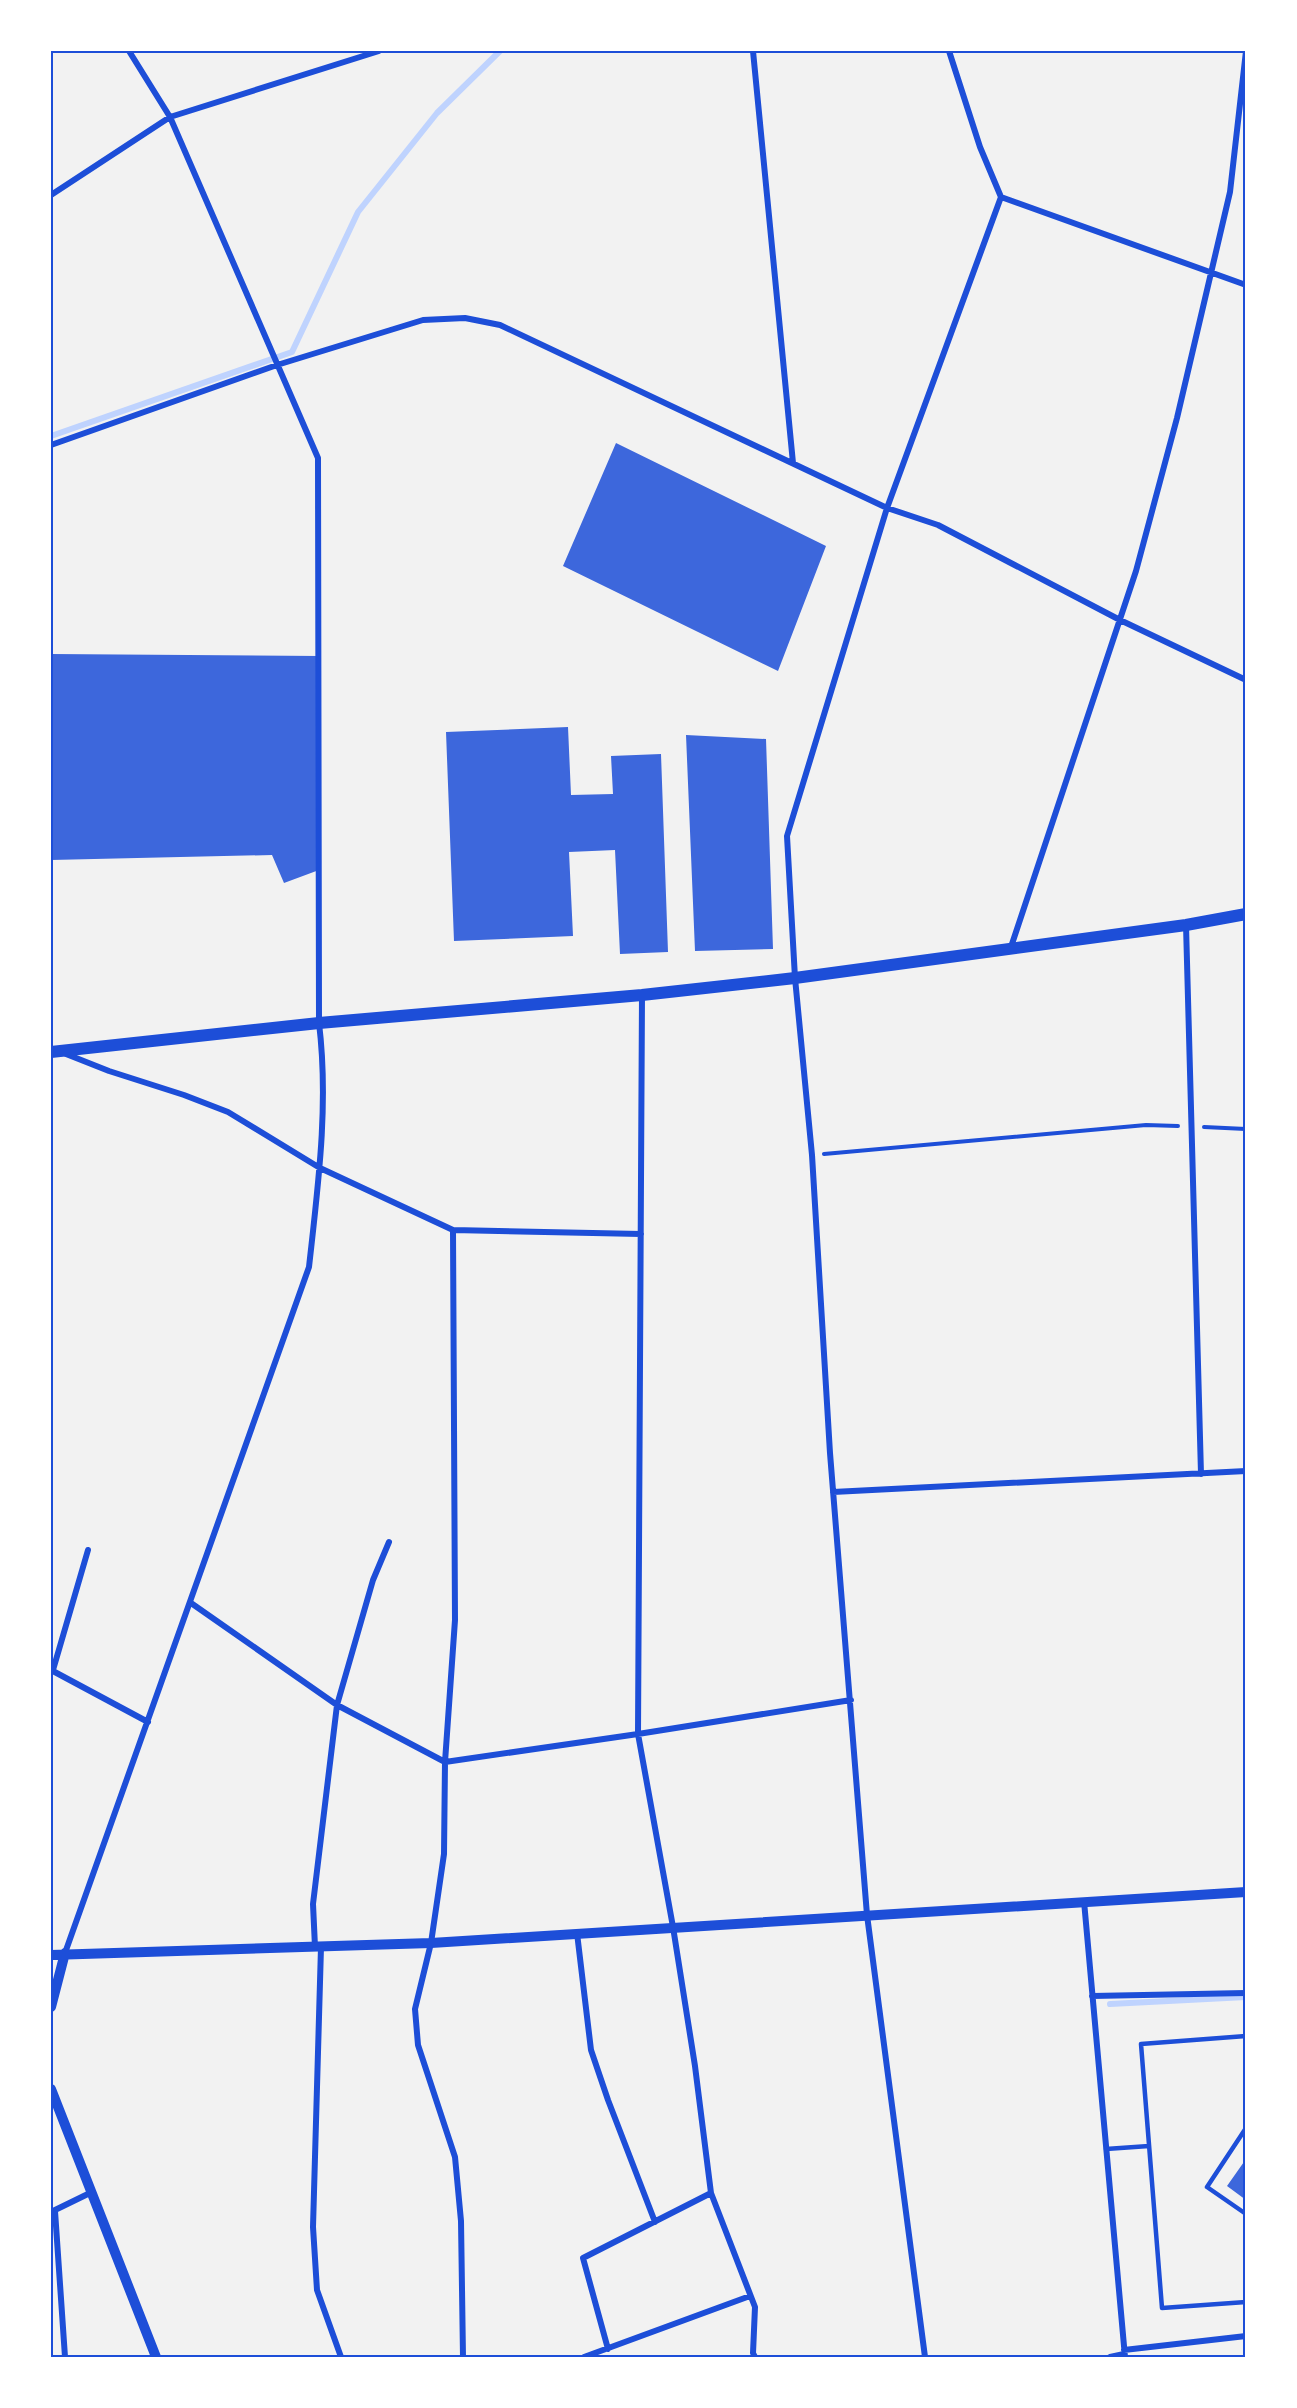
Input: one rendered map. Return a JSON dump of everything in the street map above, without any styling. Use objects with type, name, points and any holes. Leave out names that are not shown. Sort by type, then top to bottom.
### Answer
[{"type":"main road","points":[[55,1052],[319,1023],[795,978],[1186,925],[1246,914]]},
{"type":"street","points":[[51,2007],[65,1953],[309,1267],[320,1168],[324,1064],[319,1023],[318,458],[170,117],[129,51]]},
{"type":"street","points":[[51,195],[170,117],[379,51]]},
{"type":"street","points":[[753,51],[794,463]]},
{"type":"street","points":[[925,2357],[867,1915],[833,1492],[812,1155],[795,978],[787,836],[887,508],[1001,197],[980,147],[949,51]]},
{"type":"street","points":[[1011,947],[1136,571],[1178,418],[1230,192],[1246,51]]},
{"type":"street","points":[[1001,197],[1246,285]]},
{"type":"street","points":[[51,445],[278,365],[423,320],[465,318],[500,324],[887,508],[938,525],[1120,620],[1246,680]]},
{"type":"street","points":[[1186,925],[1201,1474]]},
{"type":"street","points":[[642,994],[638,1734],[673,1927],[695,2066],[711,2193],[755,2307],[753,2353],[755,2357]]},
{"type":"street","points":[[55,1052],[228,1112],[320,1168],[453,1230],[641,1234]]},
{"type":"street","points":[[453,1230],[456,1620],[445,1762],[444,1854],[431,1943],[415,2009],[418,2045],[455,2157],[461,2221],[463,2357]]},
{"type":"street","points":[[833,1492],[1246,1471]]},
{"type":"street","points":[[341,2357],[317,2290],[313,2227],[318,1947],[313,1904],[337,1705],[373,1580],[389,1542]]},
{"type":"street","points":[[88,1550],[52,1670],[148,1722]]},
{"type":"street","points":[[191,1603],[337,1705],[445,1762],[851,1700]]},
{"type":"street","points":[[51,1955],[431,1943],[1246,1892]]},
{"type":"street","points":[[1084,1902],[1124,2354]]},
{"type":"street","points":[[577,1933],[591,2050],[655,2222]]},
{"type":"street","points":[[1092,1996],[1246,1993]]},
{"type":"street","points":[[51,2089],[156,2357]]},
{"type":"street","points":[[65,2357],[53,2211],[93,2192]]},
{"type":"street","points":[[608,2349],[584,2258],[711,2193]]},
{"type":"street","points":[[584,2357],[750,2296]]},
{"type":"street","points":[[1110,2357],[1246,2336]]},
{"type":"lane","points":[[1246,2036],[1141,2044],[1162,2308],[1246,2302]]},
{"type":"lane","points":[[1246,2128],[1208,2187],[1246,2214]]},
{"type":"lane","points":[[1106,2150],[1149,2146]]},
{"type":"path","points":[[812,1155],[1146,1125],[1246,1129]]},
{"type":"building","points":[[616,443],[826,546],[778,671],[563,566]]},
{"type":"building","points":[[51,654],[319,656],[319,870],[284,883],[272,855],[51,860]]},
{"type":"building","points":[[568,727],[571,795],[613,794],[611,756],[661,754],[668,952],[620,954],[615,850],[569,852],[573,936],[454,941],[446,732]]},
{"type":"building","points":[[686,735],[766,739],[773,949],[695,951]]},
{"type":"building","points":[[1246,2159],[1246,2200],[1227,2186]]},
{"type":"waterway","points":[[51,436],[292,352],[358,212],[437,113],[500,51]]},
{"type":"waterway","points":[[1110,2004],[1246,1997]]}]
